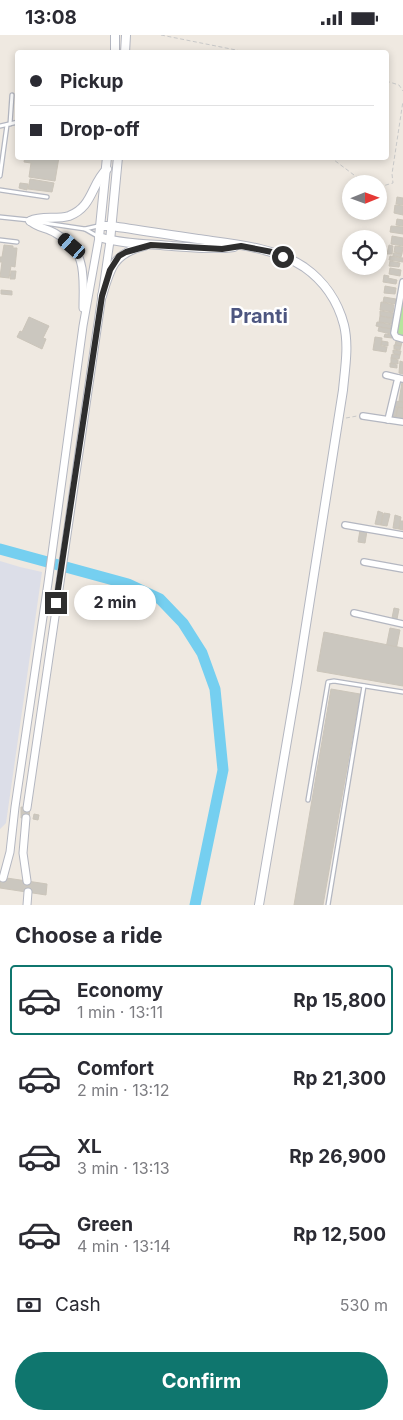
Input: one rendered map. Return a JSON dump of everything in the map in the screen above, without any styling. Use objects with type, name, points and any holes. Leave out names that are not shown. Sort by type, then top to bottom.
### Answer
[{"type":"main road","points":[[114,50],[115,35]]},
{"type":"main road","points":[[125,50],[126,35]]},
{"type":"main road","points":[[107,160],[99,237],[110,241],[151,245],[222,249],[241,246]]},
{"type":"main road","points":[[110,241],[118,160]]},
{"type":"main road","points":[[30,221],[38,218],[64,217],[76,213],[90,199],[98,177],[107,169]]},
{"type":"main road","points":[[101,226],[112,226],[272,252],[303,267],[318,279],[332,295],[344,326],[346,360],[338,420],[297,682],[259,905]]},
{"type":"main road","points":[[102,296],[110,270],[119,256],[126,252],[151,245]]},
{"type":"street","points":[[30,221],[60,236],[79,255],[83,270],[83,326]]},
{"type":"street","points":[[3,878],[10,852],[83,326],[99,237]]},
{"type":"street","points":[[27,808],[110,241]]},
{"type":"street","points":[[400,338],[394,333],[403,282]]},
{"type":"street","points":[[386,375],[401,378],[388,420]]},
{"type":"street","points":[[363,416],[403,422]]},
{"type":"street","points":[[345,525],[403,535]]},
{"type":"street","points":[[364,562],[403,569]]},
{"type":"street","points":[[354,613],[403,624]]},
{"type":"street","points":[[26,818],[23,853],[27,881]]},
{"type":"street","points":[[10,852],[23,853]]},
{"type":"street","points":[[27,905],[28,892]]},
{"type":"lane","points":[[0,176],[12,95]]},
{"type":"lane","points":[[0,126],[15,123]]},
{"type":"lane","points":[[0,189],[47,197]]},
{"type":"lane","points":[[0,217],[85,229],[101,226]]},
{"type":"lane","points":[[85,229],[99,237]]},
{"type":"lane","points":[[0,241],[17,242]]},
{"type":"lane","points":[[308,800],[330,681],[403,693]]},
{"type":"lane","points":[[328,905],[364,686]]},
{"type":"path","points":[[161,35],[235,50]]},
{"type":"path","points":[[389,82],[399,85],[403,91]]},
{"type":"path","points":[[388,184],[393,183],[392,174],[403,101]]},
{"type":"path","points":[[334,160],[354,175]]},
{"type":"path","points":[[338,420],[363,416]]},
{"type":"shaded area","points":[[0,561],[42,572],[6,823],[0,829]]},
{"type":"green space","points":[[403,284],[403,339],[395,336]]},
{"type":"building","points":[[24,160],[58,160],[55,181],[29,177],[31,163],[24,162]]},
{"type":"building","points":[[30,179],[54,183],[52,192],[28,189]]},
{"type":"building","points":[[20,183],[28,184],[27,190],[19,188]]},
{"type":"building","points":[[397,197],[403,198],[403,205],[396,204]]},
{"type":"building","points":[[395,205],[403,206],[403,215],[394,213]]},
{"type":"building","points":[[397,219],[403,220],[403,226],[396,225]]},
{"type":"building","points":[[391,226],[403,227],[403,234],[390,232]]},
{"type":"building","points":[[392,236],[403,238],[403,246],[391,244]]},
{"type":"building","points":[[4,245],[17,248],[15,267],[11,266],[9,278],[0,277],[2,262],[0,262],[0,257],[2,257]]},
{"type":"building","points":[[389,245],[393,246],[392,254],[387,254]]},
{"type":"building","points":[[395,246],[403,247],[402,254],[394,252]]},
{"type":"building","points":[[393,253],[402,254],[401,257],[393,256]]},
{"type":"building","points":[[390,256],[403,258],[403,262],[389,260]]},
{"type":"building","points":[[390,261],[400,263],[399,267],[389,266]]},
{"type":"building","points":[[390,268],[401,270],[400,276],[389,274]]},
{"type":"building","points":[[11,271],[16,271],[15,279],[10,279]]},
{"type":"building","points":[[384,275],[397,280],[396,284],[383,282]]},
{"type":"building","points":[[385,286],[396,288],[395,294],[384,293]]},
{"type":"building","points":[[1,290],[12,291],[12,295],[1,294]]},
{"type":"building","points":[[384,297],[396,299],[395,304],[383,302]]},
{"type":"building","points":[[381,302],[394,305],[393,312],[380,310]]},
{"type":"building","points":[[380,311],[394,313],[393,318],[380,316]]},
{"type":"building","points":[[380,316],[394,319],[393,324],[379,322]]},
{"type":"building","points":[[29,317],[49,326],[43,338],[46,339],[42,349],[17,337],[20,331],[22,332]]},
{"type":"building","points":[[377,322],[392,325],[391,329],[376,326]]},
{"type":"building","points":[[379,327],[392,329],[391,334],[378,331]]},
{"type":"building","points":[[385,334],[392,335],[392,338],[384,337]]},
{"type":"building","points":[[375,337],[382,338],[381,346],[387,347],[386,352],[373,350]]},
{"type":"building","points":[[382,341],[388,342],[388,346],[381,345]]},
{"type":"building","points":[[396,341],[402,342],[401,346],[395,345]]},
{"type":"building","points":[[394,345],[401,346],[400,350],[394,349]]},
{"type":"building","points":[[393,350],[401,351],[400,355],[393,353]]},
{"type":"building","points":[[392,354],[400,355],[399,359],[391,358]]},
{"type":"building","points":[[391,358],[398,360],[398,364],[391,363]]},
{"type":"building","points":[[400,361],[403,362],[403,374],[399,373]]},
{"type":"building","points":[[390,363],[397,365],[397,368],[390,367]]},
{"type":"building","points":[[403,382],[403,402],[399,401]]},
{"type":"building","points":[[394,401],[403,402],[403,408],[393,406]]},
{"type":"building","points":[[392,406],[398,408],[396,417],[390,416]]},
{"type":"building","points":[[398,407],[403,408],[403,419],[396,417]]},
{"type":"building","points":[[378,511],[383,513],[381,525],[375,524]]},
{"type":"building","points":[[384,513],[390,514],[387,526],[381,525]]},
{"type":"building","points":[[395,515],[401,517],[399,529],[393,528]]},
{"type":"building","points":[[401,521],[403,521],[403,530],[399,529]]},
{"type":"building","points":[[360,530],[367,531],[365,543],[358,542]]},
{"type":"building","points":[[394,608],[399,609],[397,619],[392,618]]},
{"type":"building","points":[[390,628],[400,630],[396,650],[386,648]]},
{"type":"building","points":[[324,632],[403,648],[403,686],[317,671]]},
{"type":"building","points":[[331,689],[360,694],[323,905],[294,905]]},
{"type":"building","points":[[21,807],[30,808],[29,818],[21,818]]},
{"type":"building","points":[[34,814],[39,815],[38,820],[33,819]]},
{"type":"building","points":[[0,877],[47,884],[46,895],[0,888]]},
{"type":"waterway","points":[[0,549],[128,584],[160,599],[183,623],[202,653],[215,689],[223,770],[195,905]]},
{"type":"district","name":"Pranti","points":[[259,316]]},
{"type":"route","points":[[56,603],[102,296],[114,263],[119,256],[126,252],[151,245],[222,249],[241,246],[272,252],[283,257]]}]
